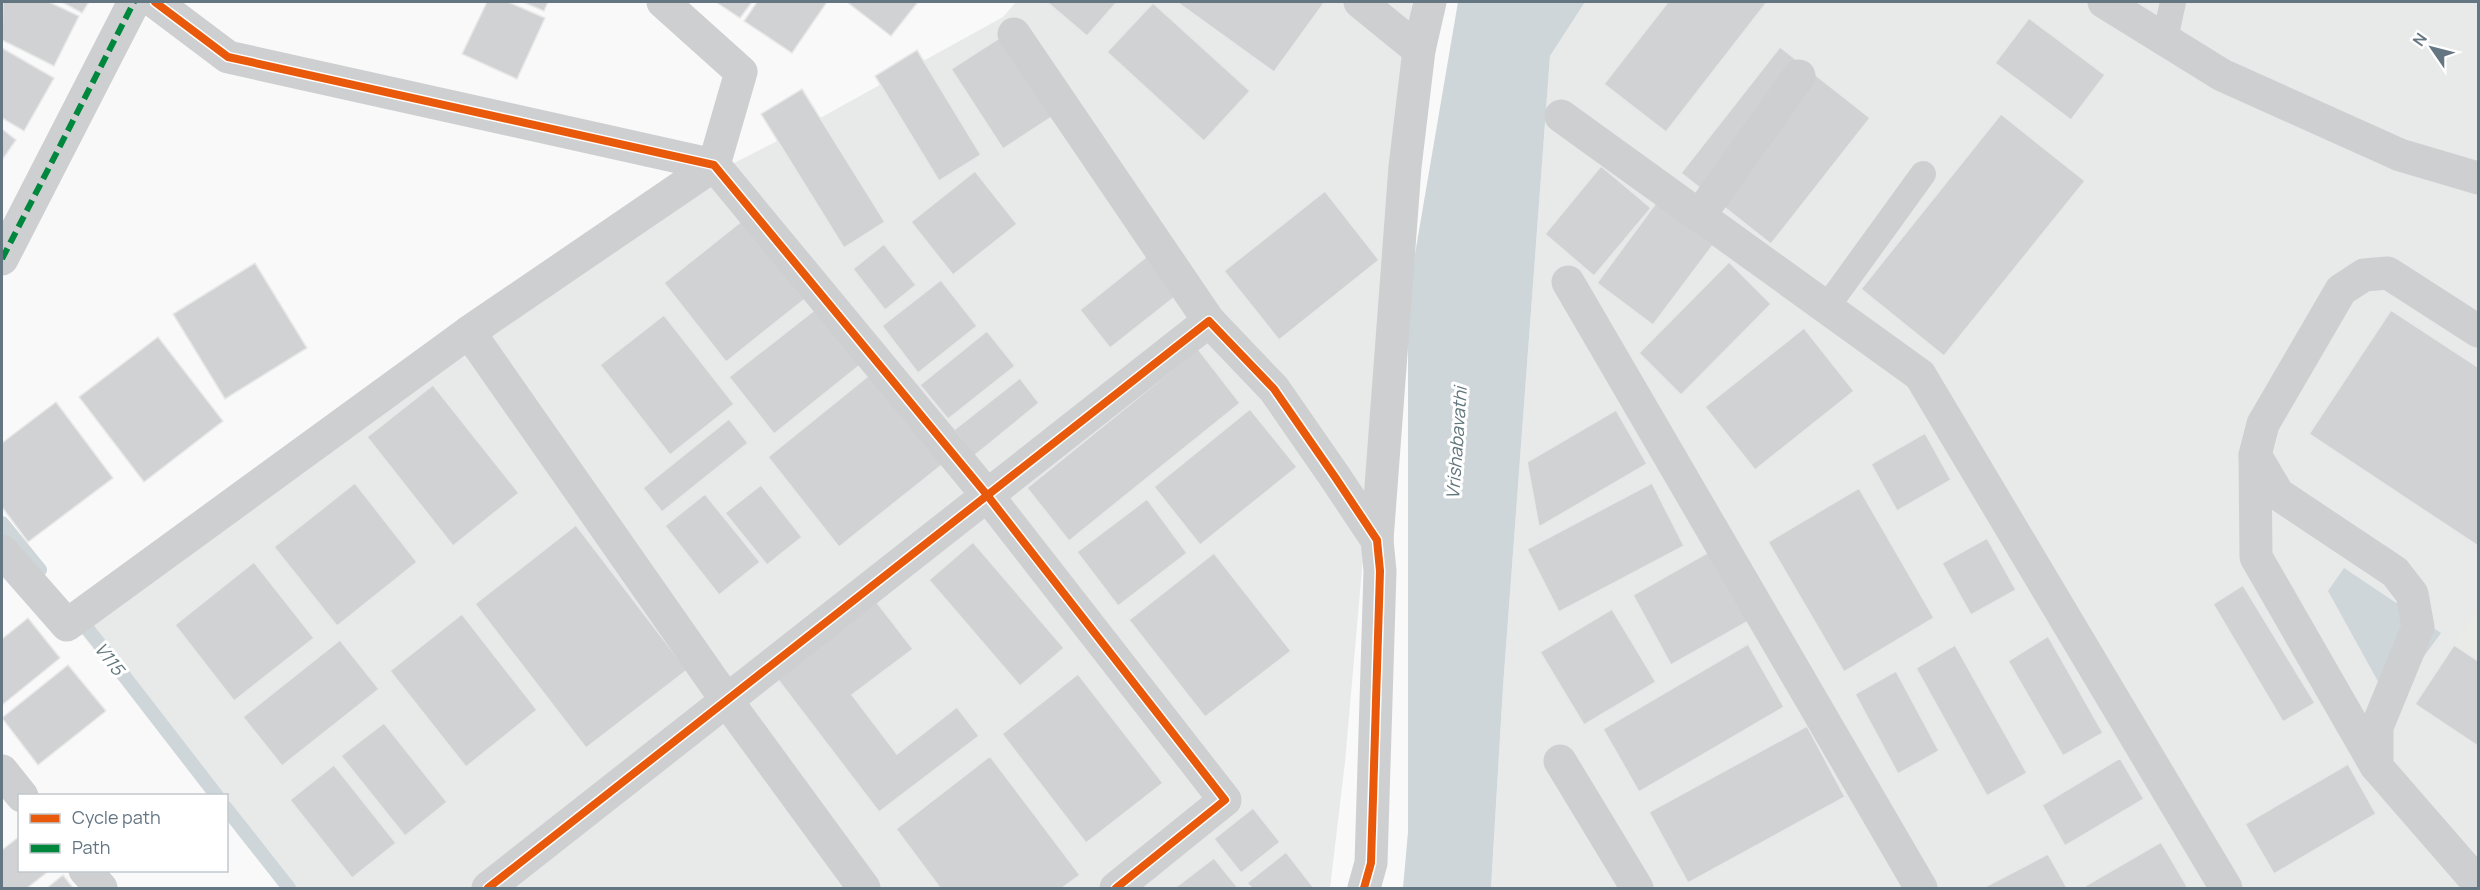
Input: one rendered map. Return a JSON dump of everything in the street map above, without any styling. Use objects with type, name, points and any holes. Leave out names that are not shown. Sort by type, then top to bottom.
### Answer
[{"type":"street","points":[[2,259],[134,2]]},
{"type":"street","points":[[155,2],[228,57],[714,165],[987,495],[1225,800],[1116,888]]},
{"type":"street","points":[[2,550],[67,625],[468,332],[714,165],[741,72],[663,2]]},
{"type":"street","points":[[1360,2],[1419,51]]},
{"type":"street","points":[[1364,888],[1371,863],[1380,571],[1377,540],[1405,167],[1419,51],[1430,2]]},
{"type":"street","points":[[2104,2],[2222,75],[2389,150],[2478,178]]},
{"type":"street","points":[[1014,34],[1209,321],[1274,388],[1377,540]]},
{"type":"street","points":[[1699,216],[1799,76]]},
{"type":"street","points":[[1561,116],[1920,375],[2226,888]]},
{"type":"street","points":[[2478,331],[2388,273],[2364,275],[2341,290],[2263,424],[2255,455],[2256,557],[2377,767],[2478,883]]},
{"type":"street","points":[[1568,282],[1921,888]]},
{"type":"street","points":[[488,888],[1209,321]]},
{"type":"street","points":[[468,332],[727,700],[864,888]]},
{"type":"street","points":[[2255,455],[2278,494],[2396,572],[2412,594],[2418,627],[2377,727],[2377,767]]},
{"type":"street","points":[[1560,761],[1637,888]]},
{"type":"street","points":[[2,771],[21,794]]},
{"type":"street","points":[[88,872],[101,888]]},
{"type":"lane","points":[[2165,39],[2173,2]]},
{"type":"lane","points":[[1826,308],[1923,174]]},
{"type":"shaded area","points":[[1016,2],[1412,2],[1345,762],[1330,888],[293,888],[228,810],[228,794],[215,794],[78,630],[599,232],[791,134],[1003,17]]},
{"type":"shaded area","points":[[1585,2],[2478,2],[2478,888],[1491,888],[1503,687],[1550,56]]},
{"type":"shaded area","points":[[2478,607],[2478,661],[2454,645]]},
{"type":"water","name":"Vrishabavathi","points":[[1458,2],[1585,2],[1550,56],[1503,687],[1491,888],[1403,888],[1408,832],[1408,295]]},
{"type":"water","points":[[2344,568],[2441,633],[2390,703],[2328,591]]},
{"type":"building","points":[[3,2],[49,2],[79,16],[54,66],[2,40]]},
{"type":"building","points":[[62,2],[89,2],[82,13]]},
{"type":"building","points":[[487,2],[508,2],[545,18],[517,79],[462,54]]},
{"type":"building","points":[[523,2],[548,2],[544,11]]},
{"type":"building","points":[[716,2],[752,2],[740,18]]},
{"type":"building","points":[[757,2],[827,2],[792,53],[744,21]]},
{"type":"building","points":[[847,2],[918,2],[891,36]]},
{"type":"building","points":[[1047,2],[1117,2],[1087,36]]},
{"type":"building","points":[[1177,2],[1321,2],[1324,3],[1274,72]]},
{"type":"building","points":[[1668,2],[1767,2],[1666,132],[1604,84]]},
{"type":"building","points":[[1153,3],[1250,91],[1204,141],[1107,52]]},
{"type":"building","points":[[2029,18],[2105,75],[2071,120],[1995,63]]},
{"type":"building","points":[[1007,33],[1058,113],[1003,149],[951,69]]},
{"type":"building","points":[[1780,47],[1870,118],[1771,244],[1681,173]]},
{"type":"building","points":[[2,48],[54,78],[24,131],[2,118]]},
{"type":"building","points":[[917,50],[981,155],[939,181],[875,76]]},
{"type":"building","points":[[802,89],[885,222],[844,248],[761,114]]},
{"type":"building","points":[[2001,114],[2085,181],[1944,356],[1861,289]]},
{"type":"building","points":[[2,129],[16,140],[2,160]]},
{"type":"building","points":[[1601,166],[1651,208],[1594,276],[1545,234]]},
{"type":"building","points":[[975,171],[1017,224],[953,275],[911,222]]},
{"type":"building","points":[[1325,191],[1379,260],[1279,340],[1224,271]]},
{"type":"building","points":[[1656,203],[1713,245],[1653,325],[1597,283]]},
{"type":"building","points":[[743,220],[805,299],[726,362],[664,283]]},
{"type":"building","points":[[884,244],[916,285],[885,310],[853,269]]},
{"type":"building","points":[[1150,254],[1181,292],[1110,348],[1080,310]]},
{"type":"building","points":[[1729,262],[1771,304],[1681,395],[1639,353]]},
{"type":"building","points":[[255,263],[307,348],[225,399],[173,314]]},
{"type":"building","points":[[941,280],[977,326],[918,373],[882,326]]},
{"type":"building","points":[[821,305],[865,361],[774,434],[729,377]]},
{"type":"building","points":[[2391,310],[2478,367],[2478,546],[2309,434]]},
{"type":"building","points":[[664,315],[734,404],[670,455],[600,365]]},
{"type":"building","points":[[1804,328],[1854,391],[1755,470],[1705,407]]},
{"type":"building","points":[[987,331],[1015,366],[948,419],[920,385]]},
{"type":"building","points":[[158,337],[223,421],[144,482],[79,397]]},
{"type":"building","points":[[1198,349],[1240,403],[1069,541],[1027,488]]},
{"type":"building","points":[[872,373],[943,464],[839,547],[768,457]]},
{"type":"building","points":[[1020,378],[1039,403],[974,456],[954,430]]},
{"type":"building","points":[[433,385],[519,493],[453,546],[367,437]]},
{"type":"building","points":[[56,402],[113,478],[28,542],[2,507],[2,443]]},
{"type":"building","points":[[1250,409],[1297,467],[1200,545],[1154,487]]},
{"type":"building","points":[[1616,410],[1647,464],[1539,527],[1527,462]]},
{"type":"building","points":[[729,419],[748,443],[662,512],[643,488]]},
{"type":"building","points":[[1925,433],[1951,480],[1897,511],[1871,464]]},
{"type":"building","points":[[355,483],[417,562],[337,626],[274,547]]},
{"type":"building","points":[[1652,483],[1684,546],[1559,612],[1527,549]]},
{"type":"building","points":[[761,485],[802,537],[767,565],[725,513]]},
{"type":"building","points":[[1859,488],[1934,618],[1844,672],[1768,542]]},
{"type":"building","points":[[705,494],[760,562],[719,595],[665,526]]},
{"type":"building","points":[[1147,499],[1187,553],[1118,606],[1077,552]]},
{"type":"building","points":[[576,525],[687,670],[586,748],[475,604]]},
{"type":"building","points":[[1987,538],[2016,590],[1971,615],[1942,563]]},
{"type":"building","points":[[973,542],[1064,648],[1020,686],[929,580]]},
{"type":"building","points":[[1714,549],[1754,618],[1671,665],[1633,595]]},
{"type":"building","points":[[1214,553],[1291,651],[1205,717],[1129,620]]},
{"type":"building","points":[[254,562],[314,638],[234,701],[175,625]]},
{"type":"building","points":[[2243,585],[2315,703],[2283,722],[2213,604]]},
{"type":"building","points":[[875,600],[913,649],[852,695],[897,754],[957,707],[979,736],[879,812],[776,677]]},
{"type":"building","points":[[1612,609],[1656,682],[1584,725],[1540,652]]},
{"type":"building","points":[[462,614],[537,710],[466,767],[390,671]]},
{"type":"building","points":[[28,618],[60,658],[2,705],[2,639]]},
{"type":"building","points":[[2048,636],[2103,733],[2063,756],[2008,661]]},
{"type":"building","points":[[340,640],[379,689],[282,766],[243,717]]},
{"type":"building","points":[[1748,644],[1784,707],[1639,792],[1603,729]]},
{"type":"building","points":[[1955,645],[2027,773],[1987,796],[1916,668]]},
{"type":"building","points":[[2454,645],[2478,661],[2478,746],[2415,704]]},
{"type":"building","points":[[68,665],[106,711],[38,765],[2,718]]},
{"type":"building","points":[[1896,671],[1939,751],[1898,774],[1855,694]]},
{"type":"building","points":[[1078,674],[1163,783],[1086,843],[1002,734]]},
{"type":"building","points":[[384,723],[447,802],[405,836],[341,756]]},
{"type":"building","points":[[1807,726],[1845,797],[1688,883],[1649,812]]},
{"type":"building","points":[[990,756],[1080,875],[1062,888],[940,888],[896,829]]},
{"type":"building","points":[[2120,758],[2144,799],[2065,846],[2042,805]]},
{"type":"building","points":[[2348,764],[2376,814],[2274,874],[2245,824]]},
{"type":"building","points":[[334,765],[396,843],[352,878],[290,800]]},
{"type":"building","points":[[1253,808],[1280,842],[1241,873],[1214,839]]},
{"type":"building","points":[[18,838],[18,872],[47,872],[27,888],[2,888],[2,850]]},
{"type":"building","points":[[2161,842],[2188,888],[2086,888],[2085,886]]},
{"type":"building","points":[[1286,852],[1314,888],[1252,888],[1247,883]]},
{"type":"building","points":[[2048,854],[2067,888],[1983,888]]},
{"type":"building","points":[[1214,858],[1238,888],[1175,888]]},
{"type":"building","points":[[63,875],[73,888],[47,888]]},
{"type":"waterway","name":"V115","points":[[2,523],[40,570]]},
{"type":"waterway","name":"V115","points":[[77,615],[215,794]]},
{"type":"waterway","name":"V115","points":[[228,811],[289,888]]},
{"type":"marked path","points":[[2,259],[134,2]]},
{"type":"cycle path","points":[[155,2],[228,57],[714,165],[987,495],[1225,800],[1116,888]]},
{"type":"cycle path","points":[[488,888],[1209,321],[1274,389],[1377,540],[1380,571],[1371,863],[1364,888]]}]
